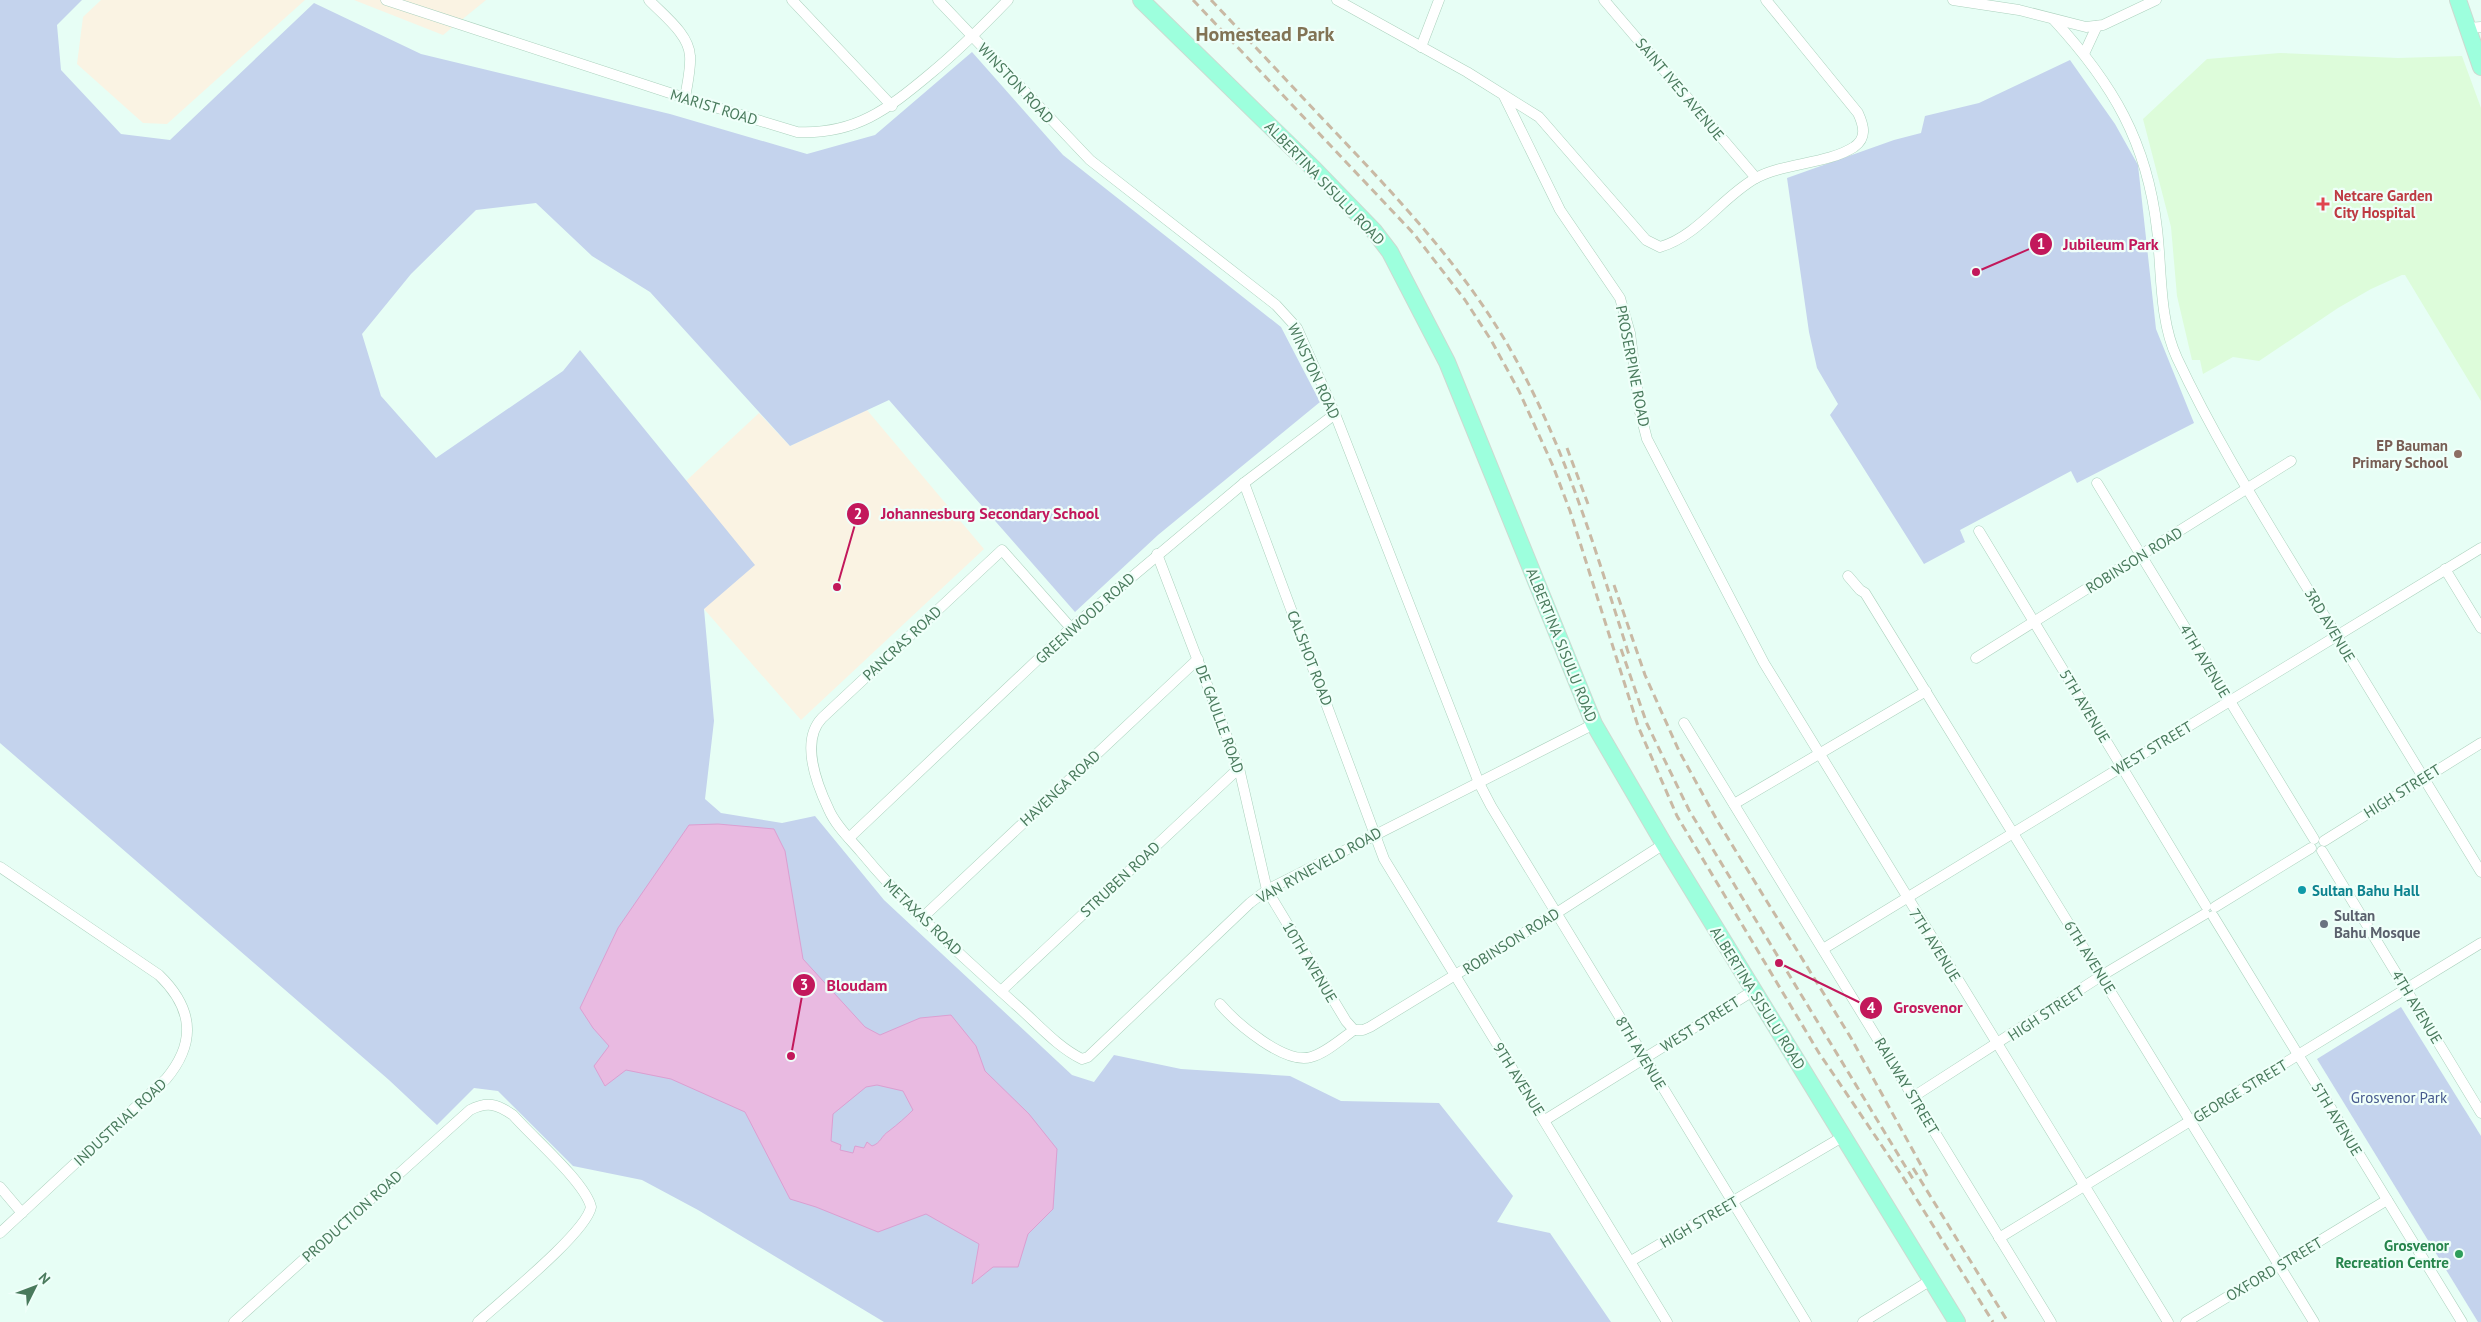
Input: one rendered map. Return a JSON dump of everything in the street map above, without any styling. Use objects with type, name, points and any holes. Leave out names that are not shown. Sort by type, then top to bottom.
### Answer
[{"type":"main road","name":"ALBERTINA SISULU ROAD","points":[[1141,0],[1314,169],[1374,231],[1390,252],[1447,362],[1594,724],[1753,991],[1957,1322]]},
{"type":"main road","points":[[2458,0],[2477,36]]},
{"type":"main road","points":[[2467,0],[2477,36],[2481,67]]},
{"type":"street","name":"MARIST ROAD","points":[[386,0],[685,98],[796,132],[811,133],[852,125],[892,106],[973,37],[1008,0]]},
{"type":"street","points":[[649,0],[680,33],[689,48],[690,62],[685,98]]},
{"type":"street","points":[[792,0],[892,106]]},
{"type":"street","name":"WINSTON ROAD","points":[[938,0],[1090,160],[1287,314],[1298,328],[1334,414],[1479,783]]},
{"type":"street","points":[[1337,0],[1539,117],[1646,240],[1660,247],[1680,238],[1756,178],[1839,153],[1854,147],[1861,140],[1864,125],[1858,114],[1766,0]]},
{"type":"street","points":[[1421,47],[1439,0]]},
{"type":"street","name":"SAINT IVES AVENUE","points":[[1604,0],[1756,178]]},
{"type":"street","points":[[1953,0],[2019,10],[2076,26],[2098,26],[2156,0]]},
{"type":"street","name":"3RD AVENUE","points":[[2054,20],[2084,54],[2110,89],[2136,139],[2145,166],[2157,229],[2165,316],[2175,354],[2185,374],[2247,489],[2481,872]]},
{"type":"street","points":[[2084,54],[2098,26]]},
{"type":"street","name":"PROSERPINE ROAD","points":[[1504,96],[1560,210],[1620,298],[1630,333],[1640,412],[1647,439],[1752,643]]},
{"type":"street","name":"GREENWOOD ROAD","points":[[849,838],[1071,628],[1244,483],[1334,414]]},
{"type":"street","name":"ROBINSON ROAD","points":[[1976,658],[2291,461]]},
{"type":"street","name":"CALSHOT ROAD","points":[[1244,483],[1376,833]]},
{"type":"street","name":"4TH AVENUE","points":[[2097,483],[2481,1113]]},
{"type":"street","name":"5TH AVENUE","points":[[1979,531],[2462,1322]]},
{"type":"street","name":"WEST STREET","points":[[1823,950],[2481,548]]},
{"type":"street","name":"PANCRAS ROAD","points":[[810,743],[814,728],[822,718],[1002,550],[1071,628]]},
{"type":"street","name":"DE GAULLE ROAD","points":[[1157,554],[1239,768],[1268,890]]},
{"type":"street","points":[[2445,569],[2481,628]]},
{"type":"street","name":"6TH AVENUE","points":[[1848,576],[1865,593],[2314,1322]]},
{"type":"street","name":"7TH AVENUE","points":[[1752,643],[2168,1322]]},
{"type":"street","name":"HAVENGA ROAD","points":[[922,918],[1198,659]]},
{"type":"street","points":[[1734,804],[1926,691]]},
{"type":"street","name":"RAILWAY STREET","points":[[1684,723],[2051,1322]]},
{"type":"street","name":"VAN RYNEVELD ROAD","points":[[1082,1059],[1088,1057],[1250,903],[1268,890],[1376,833],[1594,724]]},
{"type":"street","name":"METAXAS ROAD","points":[[810,743],[814,766],[829,810],[849,838],[896,893],[1064,1048],[1082,1059]]},
{"type":"street","name":"HIGH STREET","points":[[1913,1097],[2101,976],[2318,845],[2423,777],[2481,743]]},
{"type":"street","name":"STRUBEN ROAD","points":[[1001,991],[1239,768]]},
{"type":"street","name":"8TH AVENUE","points":[[1479,783],[1556,914],[1806,1322]]},
{"type":"street","name":"9TH AVENUE","points":[[1376,833],[1384,859],[1667,1322]]},
{"type":"street","name":"ROBINSON ROAD","points":[[1220,1004],[1228,1013],[1269,1045],[1291,1057],[1311,1057],[1355,1031],[1370,1026],[1455,975],[1556,914],[1664,844]]},
{"type":"street","name":"INDUSTRIAL ROAD","points":[[0,868],[160,975],[182,1003],[187,1019],[186,1044],[180,1059],[166,1079],[0,1233]]},
{"type":"street","name":"10TH AVENUE","points":[[1268,890],[1341,1013],[1355,1031]]},
{"type":"street","name":"GEORGE STREET","points":[[1999,1238],[2481,944]]},
{"type":"street","name":"WEST STREET","points":[[1545,1120],[1753,991]]},
{"type":"street","name":"PRODUCTION ROAD","points":[[234,1322],[470,1110],[487,1104],[502,1108],[513,1115],[587,1196],[591,1208],[590,1213],[573,1235],[478,1322]]},
{"type":"street","name":"HIGH STREET","points":[[1631,1261],[1733,1203],[1844,1136]]},
{"type":"street","points":[[0,1187],[22,1213]]},
{"type":"street","name":"OXFORD STREET","points":[[2186,1322],[2387,1200]]},
{"type":"street","points":[[1863,1322],[1931,1280]]},
{"type":"shaded area","points":[[101,0],[305,0],[167,124],[143,123],[77,64],[83,17]]},
{"type":"shaded area","points":[[354,0],[486,0],[443,35]]},
{"type":"shaded area","name":"Netcare Garden City Hospital","points":[[2280,53],[2398,58],[2462,56],[2481,108],[2481,401],[2405,275],[2371,289],[2338,308],[2259,361],[2233,357],[2203,374],[2200,360],[2192,360],[2177,296],[2171,227],[2143,119],[2207,59]]},
{"type":"shaded area","points":[[867,410],[984,549],[801,720],[704,609],[686,481],[759,413],[790,446]]},
{"type":"shaded area","points":[[718,824],[774,829],[785,851],[803,959],[865,1027],[880,1035],[920,1018],[951,1015],[976,1046],[985,1071],[1029,1114],[1057,1149],[1053,1209],[1028,1234],[1018,1267],[993,1267],[972,1284],[979,1244],[926,1214],[878,1232],[816,1207],[790,1199],[745,1112],[671,1079],[626,1070],[605,1086],[594,1066],[609,1046],[593,1028],[580,1008],[618,928],[689,825]],"holes":[[[877,1085],[903,1091],[913,1110],[877,1143],[872,1146],[867,1142],[864,1148],[855,1146],[853,1153],[840,1150],[841,1145],[831,1141],[833,1114],[866,1087]]]},
{"type":"green space","points":[[0,0],[82,0],[57,25],[61,70],[121,134],[170,140],[314,3],[421,54],[670,114],[807,154],[875,135],[972,52],[1063,155],[1281,327],[1320,402],[1158,535],[1075,612],[889,400],[790,446],[650,292],[592,256],[536,203],[476,210],[411,274],[362,334],[381,396],[436,458],[563,371],[580,350],[755,565],[704,609],[714,721],[705,799],[721,813],[782,823],[815,816],[884,900],[1072,1075],[1094,1082],[1114,1055],[1181,1069],[1290,1076],[1341,1101],[1439,1103],[1513,1196],[1497,1222],[1550,1233],[1611,1322],[884,1322],[698,1210],[642,1180],[573,1166],[498,1091],[474,1088],[437,1125],[389,1080],[0,743]]},
{"type":"green space","points":[[2070,60],[2115,124],[2138,165],[2156,329],[2194,423],[2077,483],[2071,471],[1960,530],[1965,542],[1924,564],[1830,415],[1838,404],[1817,368],[1809,332],[1787,178],[1894,140],[1921,133],[1925,116],[1979,103]]},
{"type":"green space","name":"Grosvenor Park","points":[[2401,1007],[2481,1136],[2481,1322],[2478,1322],[2317,1059]]},
{"type":"railway","points":[[1193,0],[1414,234],[1465,300],[1491,340],[1519,391],[1553,466],[1570,511],[1638,726],[1677,816],[1819,1053],[1901,1174],[1993,1322]]},
{"type":"railway","points":[[1211,0],[1411,214],[1456,268],[1496,326],[1533,392],[1565,466],[1592,540],[1629,655]]},
{"type":"railway","points":[[1567,448],[1588,504]]},
{"type":"railway","points":[[1614,585],[1645,675],[1679,751],[1718,822],[1851,1038],[1927,1176]]},
{"type":"railway","points":[[1621,649],[1647,724],[1689,810],[1913,1179]]},
{"type":"railway","points":[[1913,1168],[2008,1322]]},
{"type":"place","name":"Netcare Garden City Hospital","points":[[2323,204]]},
{"type":"place","name":"Jubileum Park","points":[[1976,272]]},
{"type":"place","name":"EP Bauman Primary School","points":[[2458,454]]},
{"type":"place","name":"Johannesburg Secondary School","points":[[837,587]]},
{"type":"place","name":"Sultan Bahu Hall","points":[[2302,890]]},
{"type":"place","name":"Sultan Bahu Mosque","points":[[2324,924]]},
{"type":"place","name":"Grosvenor","points":[[1779,963]]},
{"type":"place","name":"Bloudam","points":[[791,1056]]},
{"type":"place","name":"Grosvenor Recreation Centre","points":[[2459,1254]]},
{"type":"district","name":"Homestead Park","points":[[1265,34]]}]
